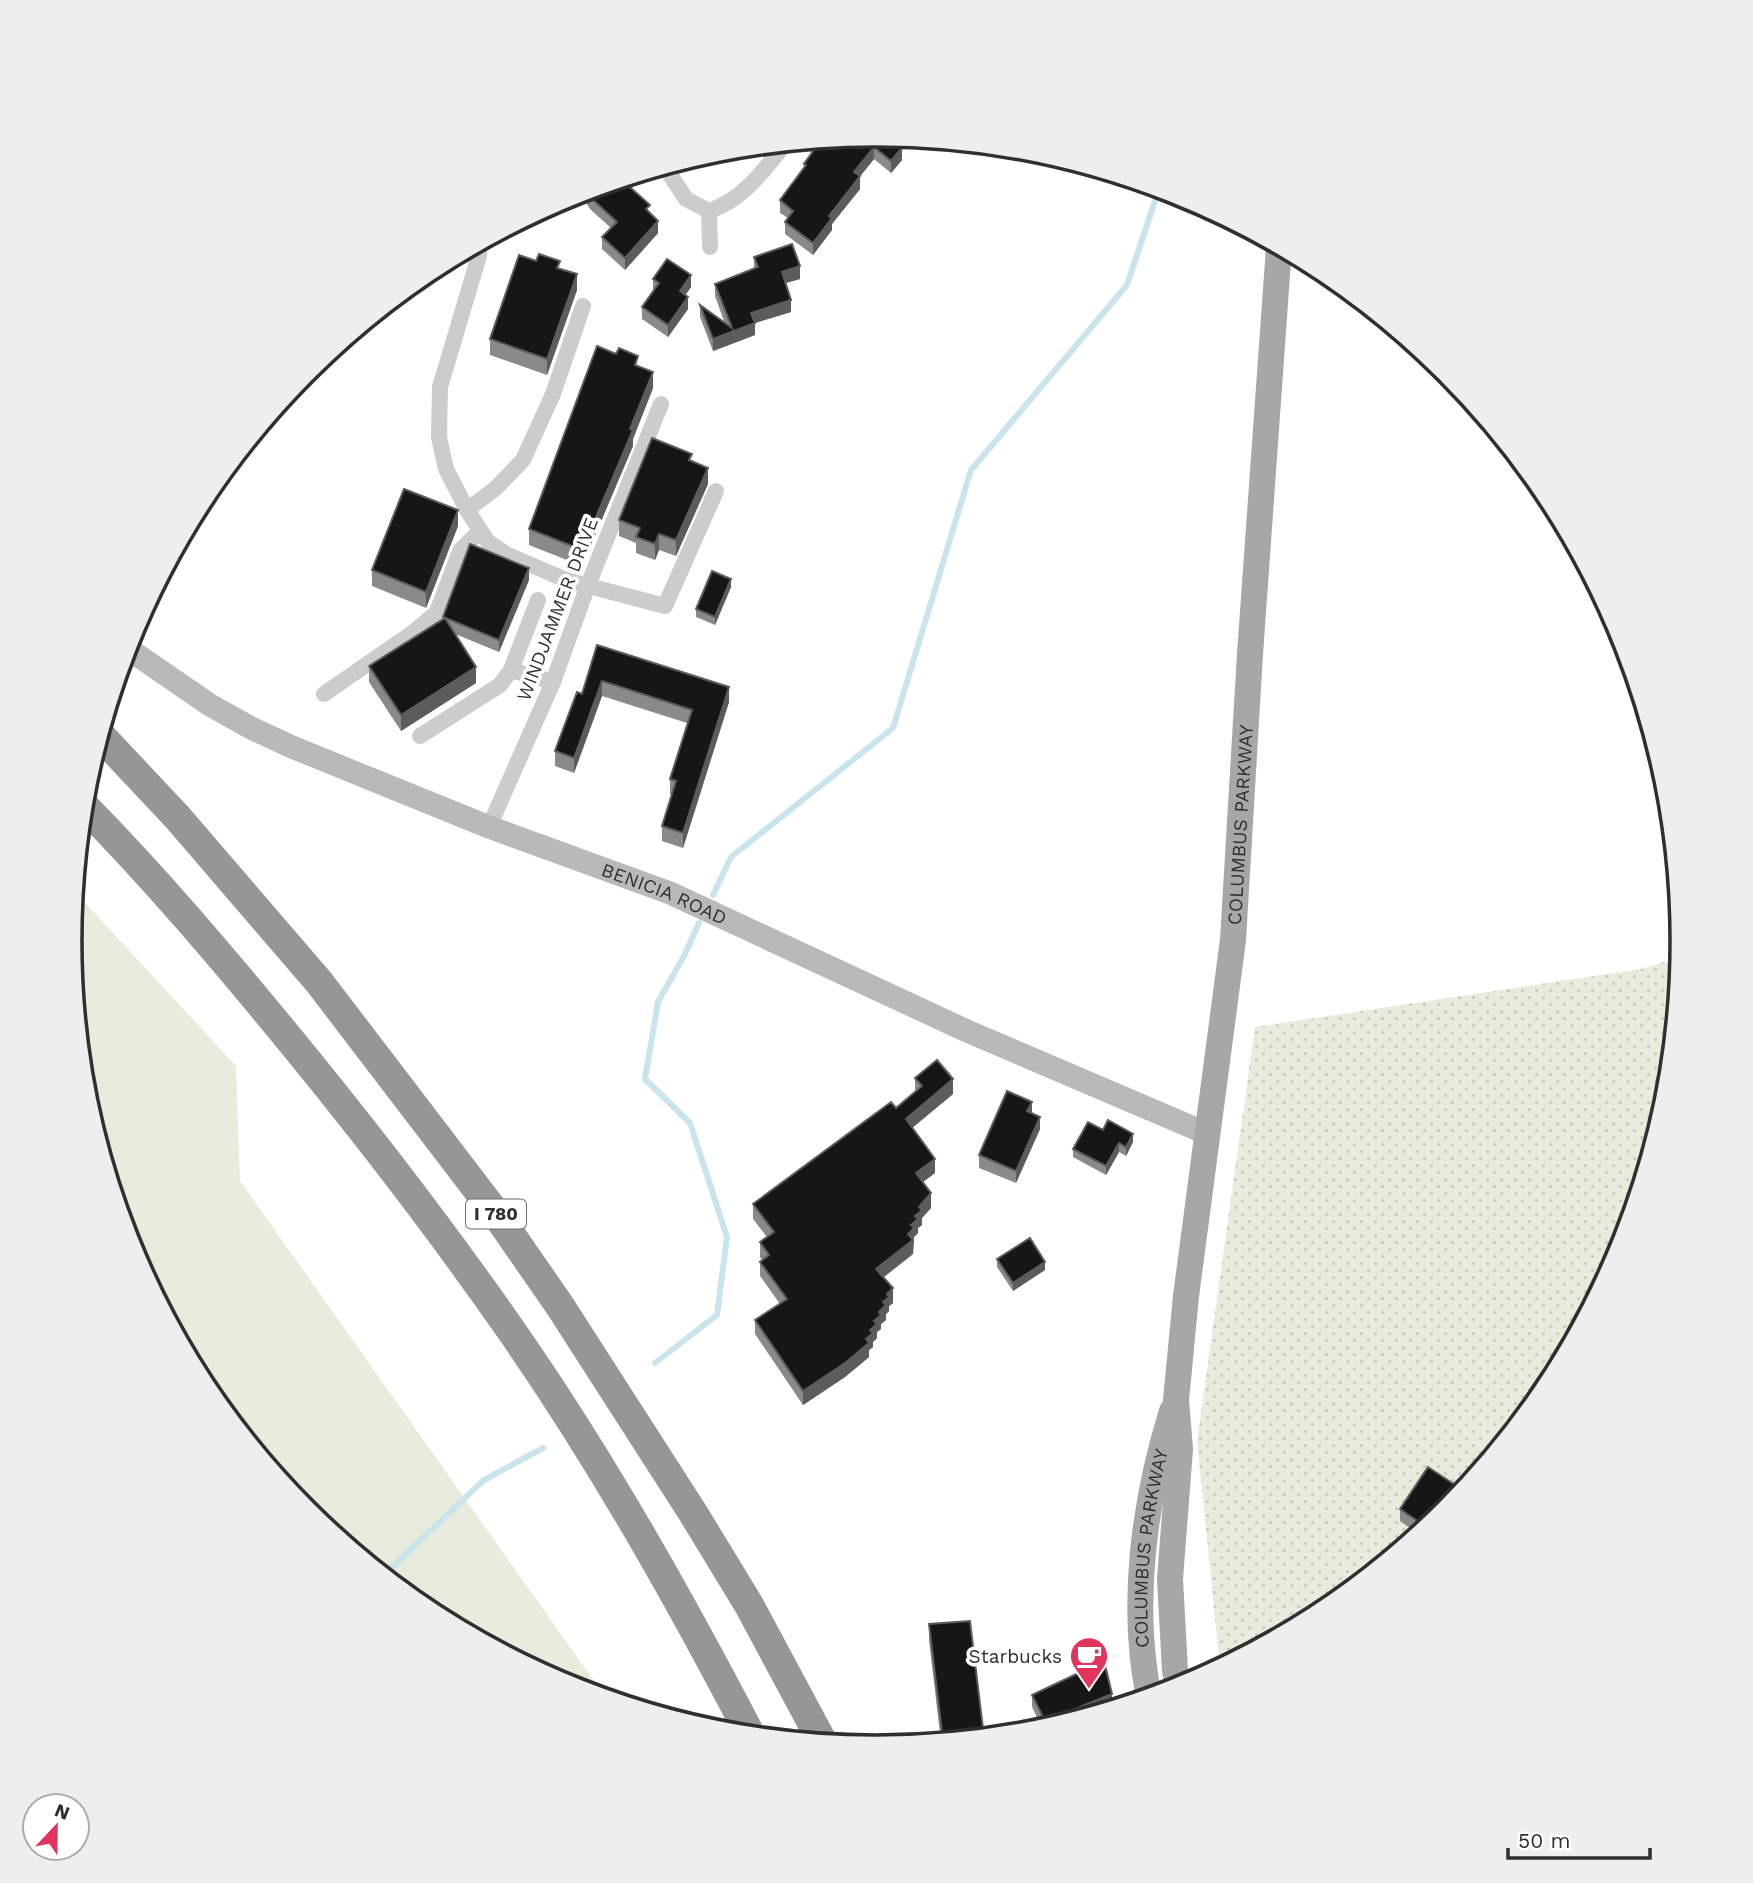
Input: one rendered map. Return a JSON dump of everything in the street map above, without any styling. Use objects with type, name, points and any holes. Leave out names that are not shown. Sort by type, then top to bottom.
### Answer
[{"type":"highway","name":"I 780","points":[[107,743],[187,828],[319,982],[497,1215],[560,1306],[693,1513],[749,1605],[817,1733]]},
{"type":"highway","name":"I 780","points":[[93,816],[176,905],[316,1071],[418,1201],[490,1301],[568,1416],[654,1558],[744,1724]]},
{"type":"main road","name":"COLUMBUS PARKWAY","points":[[1176,1676],[1170,1578],[1180,1449],[1176,1400],[1186,1296],[1233,940],[1246,704],[1278,257]]},
{"type":"main road","name":"BENICIA ROAD","points":[[136,655],[209,705],[251,728],[380,785],[670,893],[967,1031],[1208,1133]]},
{"type":"main road","name":"COLUMBUS PARKWAY","points":[[1147,1688],[1139,1579],[1159,1452],[1176,1400]]},
{"type":"street","points":[[670,174],[686,199],[709,211],[725,206],[741,193],[776,154]]},
{"type":"street","points":[[709,211],[710,247]]},
{"type":"street","points":[[479,254],[440,387],[439,437],[446,469],[467,510],[488,542],[506,554],[566,580],[665,606],[716,491]]},
{"type":"street","points":[[467,510],[496,488],[523,460],[553,394],[583,306]]},
{"type":"street","name":"WINDJAMMER DRIVE","points":[[489,827],[553,682],[588,585],[661,404]]},
{"type":"street","points":[[324,694],[415,631],[437,612],[460,551],[480,530]]},
{"type":"street","points":[[421,736],[500,685],[510,670],[538,600]]},
{"type":"street","points":[[510,670],[553,682]]},
{"type":"shaded area","points":[[84,901],[236,1066],[240,1181],[596,1684],[525,1654],[479,1629],[393,1572],[353,1539],[279,1465],[216,1383],[164,1293],[124,1197],[109,1147],[89,1045],[82,942]]},
{"type":"shaded area","points":[[1670,960],[1664,1045],[1655,1096],[1629,1197],[1589,1293],[1564,1339],[1507,1425],[1474,1465],[1400,1539],[1318,1602],[1219,1658],[1197,1441],[1255,1027],[1641,969]]},
{"type":"building","points":[[874,147],[854,172],[860,176],[829,216],[832,218],[813,243],[785,222],[793,211],[780,200],[806,165],[804,164],[814,150]]},
{"type":"building","points":[[874,147],[902,148],[891,161]]},
{"type":"building","points":[[629,187],[650,205],[646,209],[658,221],[625,258],[602,237],[617,222],[593,200]]},
{"type":"building","points":[[792,244],[800,266],[782,272],[791,300],[751,313],[755,323],[713,339],[700,305],[732,328],[715,284],[758,267],[754,257]]},
{"type":"building","points":[[539,254],[560,261],[557,268],[577,274],[547,359],[490,339],[519,255],[536,261]]},
{"type":"building","points":[[667,259],[691,275],[680,291],[688,297],[668,325],[642,307],[659,283],[653,279]]},
{"type":"building","points":[[597,346],[616,354],[619,348],[638,356],[635,365],[653,372],[630,429],[633,430],[582,550],[529,529]]},
{"type":"building","points":[[652,438],[692,454],[689,460],[708,468],[676,540],[659,534],[655,544],[636,537],[640,528],[619,520]]},
{"type":"building","points":[[404,489],[458,510],[426,592],[372,570]]},
{"type":"building","points":[[470,544],[529,568],[499,640],[443,617]]},
{"type":"building","points":[[712,571],[731,579],[715,617],[696,609]]},
{"type":"building","points":[[445,618],[476,667],[401,715],[369,666]]},
{"type":"building","points":[[597,645],[729,687],[683,833],[662,826],[676,781],[670,779],[692,710],[602,681],[574,758],[555,751],[577,692],[582,694]]},
{"type":"building","points":[[937,1060],[953,1079],[906,1119],[935,1159],[916,1173],[931,1193],[919,1207],[922,1210],[915,1216],[918,1219],[911,1225],[914,1228],[908,1234],[913,1240],[876,1269],[893,1288],[883,1302],[886,1305],[879,1312],[881,1315],[874,1321],[877,1324],[870,1330],[873,1333],[866,1339],[869,1343],[803,1391],[755,1320],[787,1299],[760,1262],[769,1255],[760,1242],[774,1232],[753,1204],[891,1102],[896,1108],[922,1086],[915,1078]]},
{"type":"building","points":[[1007,1091],[1032,1102],[1027,1111],[1040,1117],[1016,1171],[979,1155]]},
{"type":"building","points":[[1108,1120],[1133,1134],[1126,1147],[1119,1143],[1106,1166],[1073,1149],[1088,1122],[1103,1130]]},
{"type":"building","points":[[1030,1238],[1045,1262],[1013,1283],[997,1259]]},
{"type":"building","points":[[1428,1467],[1455,1485],[1418,1522],[1400,1509]]},
{"type":"building","points":[[970,1621],[983,1728],[942,1733],[929,1624]]},
{"type":"building","name":"Starbucks","points":[[1104,1661],[1112,1694],[1066,1712],[1043,1717],[1032,1695]]},
{"type":"waterway","points":[[713,895],[731,857],[893,728],[971,470],[1127,285],[1156,198]]},
{"type":"waterway","points":[[655,1363],[717,1315],[727,1237],[690,1123],[645,1079],[658,1002],[699,923]]},
{"type":"waterway","points":[[391,1570],[484,1480],[543,1448]]},
{"type":"place","name":"Starbucks","points":[[1089,1690]]}]
